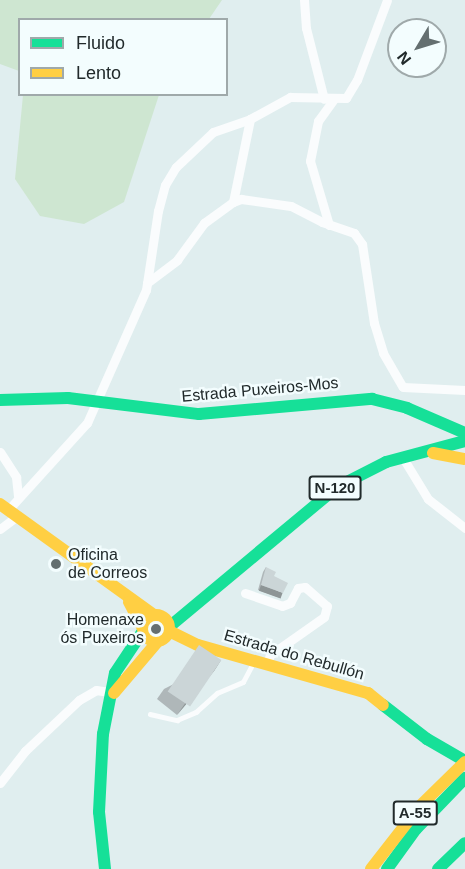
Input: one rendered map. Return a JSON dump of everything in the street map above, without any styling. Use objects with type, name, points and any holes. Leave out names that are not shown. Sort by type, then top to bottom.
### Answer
[{"type":"main road","name":"Estrada Puxeiros-Mos","points":[[0,400],[58,398],[199,414],[372,399],[406,408],[449,428]]},
{"type":"main road","points":[[449,428],[463,447]]},
{"type":"main road","points":[[447,448],[449,428]]},
{"type":"main road","points":[[429,453],[463,447]]},
{"type":"main road","name":"N-120","points":[[114,693],[169,629],[337,487],[368,470],[402,458],[463,447]]},
{"type":"main road","points":[[8,510],[126,599],[157,615],[169,629]]},
{"type":"main road","points":[[126,599],[147,638],[158,641]]},
{"type":"main road","name":"N-120","points":[[105,869],[100,773],[103,734],[114,693],[115,673],[142,629],[157,615],[197,604]]},
{"type":"main road","name":"Estrada do Rebullón","points":[[169,629],[186,641],[368,693],[441,748],[465,761]]},
{"type":"main road","name":"A-55","points":[[371,869],[420,806],[465,761]]},
{"type":"main road","name":"A-55","points":[[389,869],[396,856],[465,778]]},
{"type":"main road","points":[[438,869],[465,843]]},
{"type":"street","points":[[304,0],[306,28],[329,99],[318,121],[310,161],[328,225]]},
{"type":"street","points":[[0,529],[8,510],[18,496],[76,438],[95,402],[147,283],[165,185],[194,147],[213,132],[250,119],[290,97],[346,98],[352,90],[387,0]]},
{"type":"street","points":[[232,202],[250,119]]},
{"type":"street","points":[[147,283],[177,260],[204,224],[232,202],[241,199],[291,206],[328,225],[354,233],[362,244],[374,323],[383,353],[402,387],[465,390]]},
{"type":"street","points":[[0,452],[16,477],[18,496]]},
{"type":"street","points":[[402,458],[428,499],[465,528]]},
{"type":"street","points":[[245,593],[282,606],[290,603],[298,588],[305,587],[327,606],[324,617],[270,655],[267,663]]},
{"type":"street","points":[[0,783],[25,751],[79,700],[96,690],[114,693]]},
{"type":"lane","points":[[150,714],[177,720],[196,712],[217,693],[243,682],[253,660]]},
{"type":"green space","points":[[0,0],[222,0],[210,18],[18,18],[18,71],[0,64]]},
{"type":"green space","points":[[23,96],[159,96],[124,202],[84,224],[40,216],[15,179]]},
{"type":"building","points":[[266,567],[276,572],[274,576],[288,583],[283,593],[261,585]]},
{"type":"building","points":[[199,645],[221,660],[190,707],[168,691]]},
{"type":"traffic: fast","points":[[0,400],[68,398],[199,414],[372,399],[407,408],[465,433]]},
{"type":"traffic: fast","points":[[169,627],[337,487],[386,462],[465,441]]},
{"type":"traffic: fast","points":[[105,869],[99,812],[103,734],[115,673],[143,631]]},
{"type":"traffic: fast","points":[[383,705],[427,739],[465,761]]},
{"type":"traffic: fast","points":[[387,869],[416,829],[465,778]]},
{"type":"traffic: fast","points":[[438,869],[465,843]]},
{"type":"traffic: slow","points":[[433,453],[463,459]]},
{"type":"traffic: slow","points":[[0,504],[154,615]]},
{"type":"traffic: slow","points":[[129,602],[142,626]]},
{"type":"traffic: slow","points":[[156,615],[165,619],[169,628],[165,637],[156,641],[147,637],[143,628],[147,619],[156,615]]},
{"type":"traffic: slow","points":[[169,631],[198,645],[368,693],[383,705]]},
{"type":"traffic: slow","points":[[114,693],[158,641]]},
{"type":"traffic: slow","points":[[371,869],[420,806],[465,762]]},
{"type":"place","name":"Oficina de Correos","points":[[56,564]]},
{"type":"place","name":"Homenaxe ós Puxeiros","points":[[156,629]]}]
